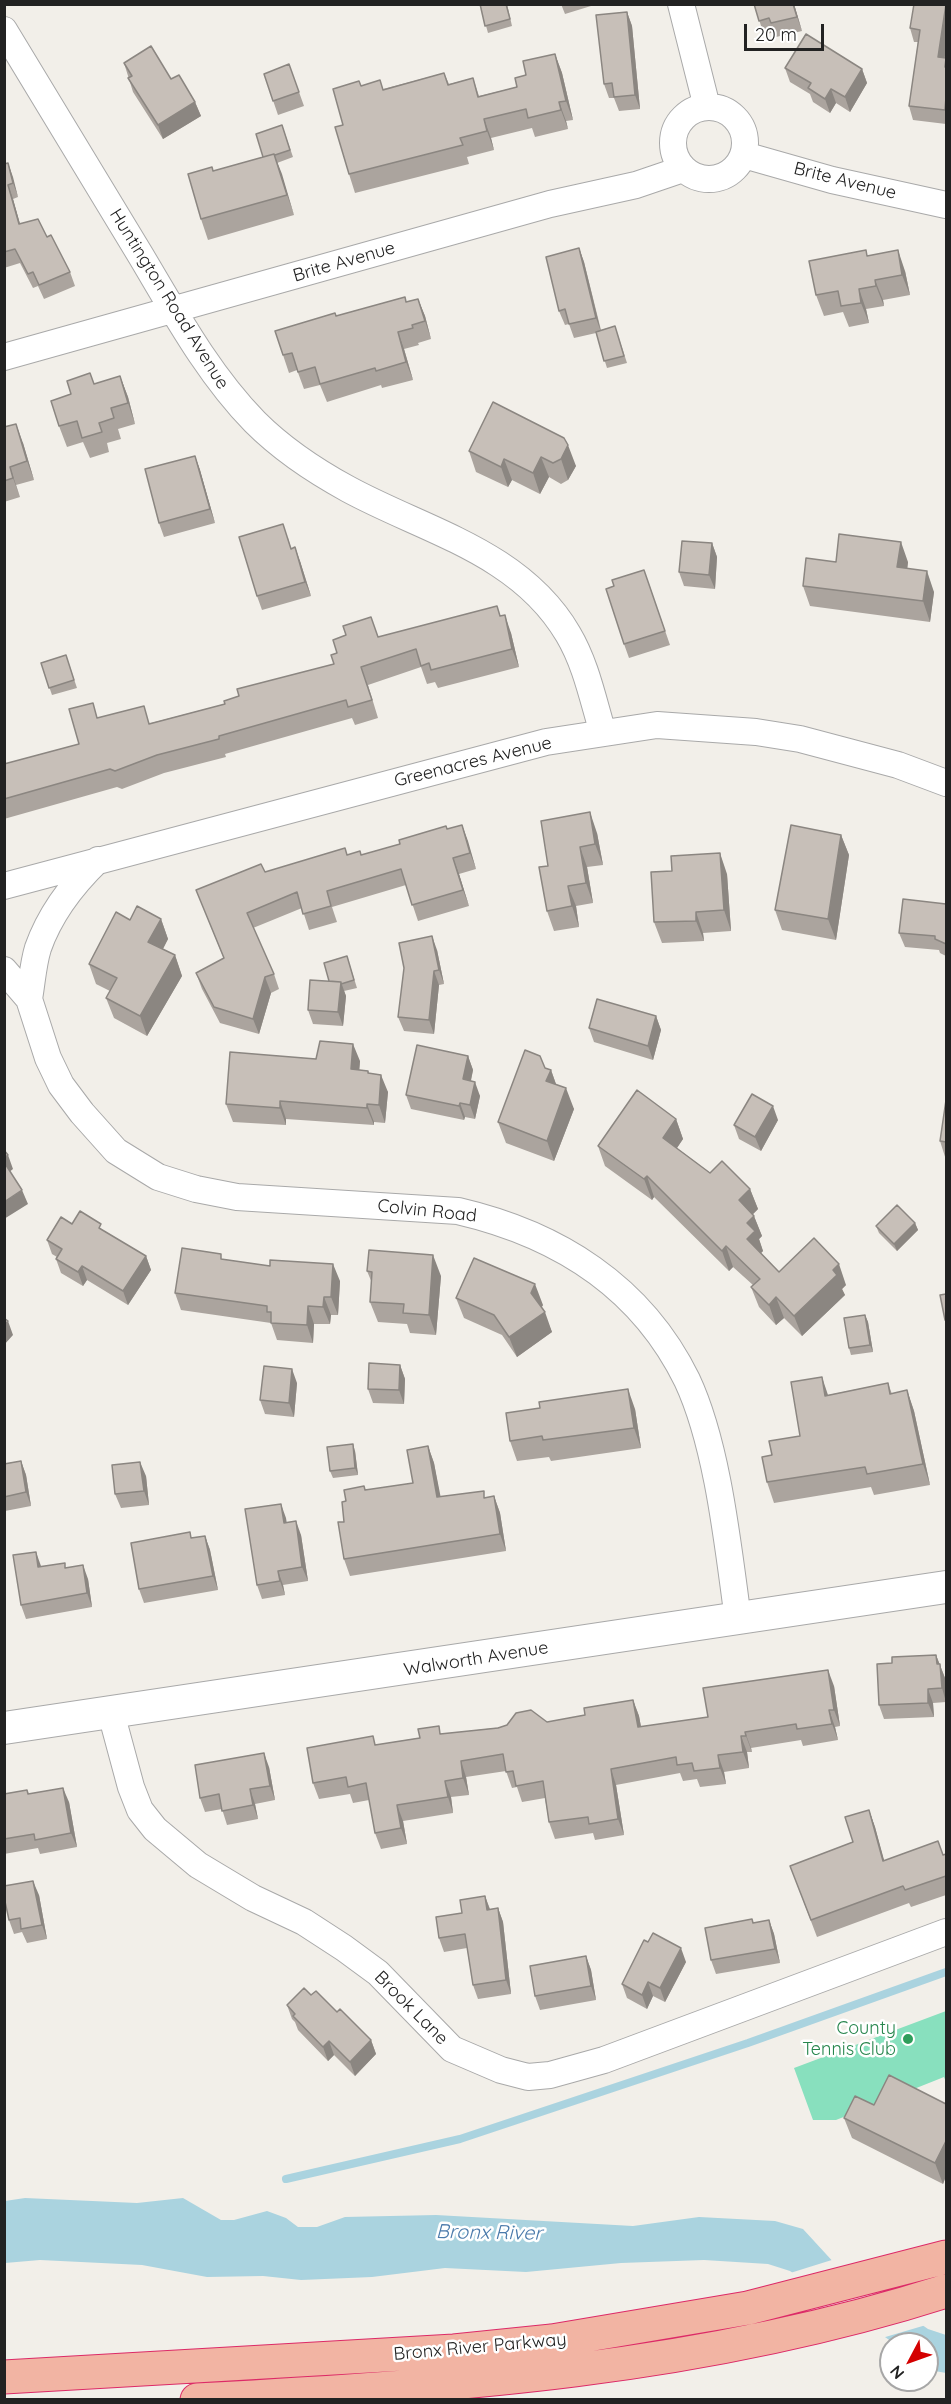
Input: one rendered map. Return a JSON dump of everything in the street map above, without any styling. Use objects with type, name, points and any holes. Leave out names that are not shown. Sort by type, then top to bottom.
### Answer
[{"type":"highway","name":"Bronx River Parkway","points":[[4,2377],[318,2360],[505,2346],[651,2326],[748,2308],[872,2278],[946,2257]]},
{"type":"highway","name":"Bronx River Parkway","points":[[197,2400],[420,2387],[530,2377],[711,2350],[850,2318],[946,2291]]},
{"type":"street","points":[[681,4],[707,107]]},
{"type":"street","name":"Huntington Road Avenue","points":[[4,30],[173,310],[234,399],[256,423],[286,449],[348,489],[452,537],[520,578],[537,594],[562,625],[577,650],[603,734]]},
{"type":"street","points":[[707,107],[728,112],[739,123],[746,142],[744,154],[736,168],[725,177],[701,179],[683,169],[673,148],[678,124],[687,114],[707,107]]},
{"type":"street","name":"Brite Avenue","points":[[744,154],[832,180],[946,206]]},
{"type":"street","name":"Brite Avenue","points":[[4,357],[550,204],[636,185],[683,169]]},
{"type":"street","name":"Greenacres Avenue","points":[[4,886],[546,742],[657,725],[756,732],[847,750],[946,783]]},
{"type":"street","name":"Colvin Road","points":[[29,999],[38,949],[55,912],[76,881],[99,860]]},
{"type":"street","name":"Colvin Road","points":[[4,970],[29,999],[48,1058],[68,1094],[116,1151],[158,1177],[196,1189],[237,1197],[458,1210],[491,1218],[531,1232],[561,1248],[594,1267],[623,1292],[668,1348],[687,1381],[702,1423],[711,1450],[738,1619]]},
{"type":"street","name":"Walworth Avenue","points":[[4,1728],[946,1587]]},
{"type":"street","name":"Brook Lane","points":[[111,1713],[131,1787],[140,1810],[155,1829],[198,1865],[253,1898],[304,1922],[378,1973],[452,2049],[501,2070],[528,2077],[550,2075],[604,2060],[946,1932]]},
{"type":"green space","name":"County Tennis Club","points":[[946,2011],[946,2082],[944,2077],[836,2120],[813,2120],[794,2068]]},
{"type":"water","name":"Bronx River","points":[[25,2198],[137,2203],[183,2198],[221,2220],[234,2220],[267,2211],[286,2218],[298,2227],[317,2227],[345,2217],[436,2215],[633,2226],[699,2217],[775,2221],[803,2229],[837,2266],[928,2329],[937,2332],[879,2333],[790,2271],[768,2264],[704,2260],[621,2263],[526,2272],[445,2268],[372,2277],[301,2280],[263,2276],[207,2277],[142,2265],[40,2260],[5,2263],[5,2201]]},
{"type":"water","points":[[939,2333],[946,2335],[946,2373],[939,2372]]},
{"type":"pier","points":[[835,2259],[926,2325],[902,2332],[879,2332],[879,2336],[787,2274]]},
{"type":"building","points":[[480,4],[506,4],[510,19],[485,26]]},
{"type":"building","points":[[754,4],[793,4],[797,17],[771,23],[769,18],[759,21]]},
{"type":"building","points":[[914,4],[946,4],[938,57],[946,58],[945,110],[909,106],[920,30],[910,28]]},
{"type":"building","points":[[627,12],[635,95],[614,97],[612,83],[604,84],[596,15]]},
{"type":"building","points":[[806,34],[862,69],[845,97],[831,89],[825,99],[808,88],[811,83],[785,68]]},
{"type":"building","points":[[151,46],[171,79],[179,75],[195,102],[158,125],[128,78],[132,76],[124,63]]},
{"type":"building","points":[[555,54],[566,101],[559,102],[561,110],[528,118],[526,109],[484,119],[487,131],[460,138],[463,145],[349,174],[335,127],[343,125],[333,89],[359,81],[361,86],[380,80],[383,90],[444,73],[448,85],[473,78],[478,97],[517,87],[515,78],[526,75],[523,61]]},
{"type":"building","points":[[289,64],[299,92],[273,101],[264,74]]},
{"type":"building","points":[[282,125],[290,150],[263,157],[256,134]]},
{"type":"building","points":[[274,154],[287,195],[201,219],[188,174],[212,167],[213,171]]},
{"type":"building","points":[[8,163],[13,183],[8,185],[19,224],[38,219],[47,237],[51,235],[70,272],[39,285],[33,272],[28,274],[15,249],[4,252],[4,164]]},
{"type":"building","points":[[579,248],[596,318],[569,324],[565,309],[559,311],[546,257]]},
{"type":"building","points":[[866,250],[867,256],[898,250],[902,275],[875,280],[876,286],[859,289],[861,303],[841,306],[838,291],[816,295],[809,261]]},
{"type":"building","points":[[405,297],[406,302],[418,299],[425,321],[412,325],[413,328],[398,332],[406,362],[376,371],[375,368],[320,384],[315,367],[298,372],[292,353],[283,355],[275,331],[335,313],[336,316]]},
{"type":"building","points":[[615,326],[624,356],[604,361],[596,332]]},
{"type":"building","points":[[90,373],[94,384],[120,376],[128,403],[111,408],[114,418],[99,423],[102,432],[82,438],[77,421],[59,426],[51,401],[71,394],[67,381]]},
{"type":"building","points":[[493,402],[564,438],[568,445],[561,459],[553,463],[541,457],[533,473],[504,459],[501,467],[469,451]]},
{"type":"building","points":[[16,424],[27,461],[10,467],[13,478],[4,481],[4,427]]},
{"type":"building","points":[[195,456],[210,509],[159,523],[145,469]]},
{"type":"building","points":[[283,524],[291,549],[295,547],[305,582],[257,596],[239,537]]},
{"type":"building","points":[[839,534],[901,542],[897,567],[927,571],[923,601],[803,586],[806,558],[836,562]]},
{"type":"building","points":[[682,541],[712,543],[709,575],[679,572]]},
{"type":"building","points":[[644,570],[665,631],[624,644],[606,589],[614,586],[612,580]]},
{"type":"building","points":[[497,606],[500,616],[505,615],[512,649],[431,670],[429,663],[421,666],[416,649],[361,667],[372,700],[348,707],[346,700],[219,736],[219,739],[157,755],[115,771],[110,769],[4,799],[4,764],[79,744],[69,709],[93,703],[97,718],[144,706],[149,724],[225,704],[224,701],[239,696],[237,689],[334,664],[331,655],[337,653],[333,640],[346,635],[343,626],[371,617],[378,637]]},
{"type":"building","points":[[66,655],[74,680],[49,688],[41,663]]},
{"type":"building","points":[[590,812],[595,844],[580,847],[586,883],[568,886],[572,906],[547,911],[539,867],[548,866],[541,821]]},
{"type":"building","points":[[462,825],[470,853],[453,858],[463,890],[412,905],[401,869],[327,891],[331,906],[303,914],[297,892],[247,913],[274,974],[265,977],[253,1019],[214,1007],[196,973],[224,958],[196,890],[261,864],[265,872],[345,848],[347,855],[360,851],[361,855],[400,844],[399,840],[446,826],[447,829]]},
{"type":"building","points":[[791,825],[841,835],[828,919],[775,910]]},
{"type":"building","points":[[720,853],[724,910],[696,912],[696,921],[654,922],[651,872],[672,871],[671,856]]},
{"type":"building","points":[[903,899],[946,904],[946,944],[935,939],[935,936],[899,933]]},
{"type":"building","points":[[137,906],[161,919],[148,942],[175,955],[140,1016],[106,998],[117,978],[89,964],[116,912],[130,920]]},
{"type":"building","points":[[432,936],[439,970],[434,971],[429,1020],[398,1017],[404,968],[399,943]]},
{"type":"building","points":[[347,956],[354,980],[341,984],[341,982],[329,981],[324,963]]},
{"type":"building","points":[[310,980],[341,982],[338,1012],[308,1010]]},
{"type":"building","points":[[597,999],[656,1016],[648,1046],[589,1028]]},
{"type":"building","points":[[320,1041],[353,1044],[351,1069],[381,1075],[379,1105],[367,1104],[367,1108],[280,1101],[280,1108],[226,1104],[230,1052],[316,1059]]},
{"type":"building","points":[[417,1045],[468,1056],[463,1079],[475,1082],[470,1105],[460,1103],[459,1106],[406,1095]]},
{"type":"building","points":[[525,1050],[540,1056],[545,1068],[551,1070],[546,1081],[566,1088],[547,1141],[498,1122]]},
{"type":"building","points":[[637,1090],[676,1119],[663,1138],[710,1173],[722,1161],[750,1189],[739,1200],[754,1216],[747,1223],[755,1231],[747,1239],[779,1272],[814,1238],[839,1264],[833,1270],[837,1275],[794,1316],[776,1297],[769,1305],[751,1287],[760,1279],[726,1246],[722,1251],[647,1176],[644,1179],[598,1146]]},
{"type":"building","points":[[752,1094],[773,1106],[755,1137],[734,1125]]},
{"type":"building","points":[[946,1100],[946,1142],[940,1141]]},
{"type":"building","points":[[4,1162],[22,1190],[4,1202]]},
{"type":"building","points":[[897,1205],[915,1223],[894,1244],[876,1226]]},
{"type":"building","points":[[80,1211],[101,1224],[99,1228],[146,1256],[123,1291],[82,1266],[78,1272],[56,1259],[62,1249],[47,1240],[61,1217],[72,1224]]},
{"type":"building","points":[[182,1248],[221,1254],[221,1259],[270,1266],[270,1260],[333,1264],[331,1297],[324,1297],[323,1307],[308,1306],[307,1325],[271,1323],[271,1312],[267,1312],[267,1306],[175,1293]]},
{"type":"building","points":[[369,1250],[433,1255],[429,1315],[403,1313],[404,1304],[370,1302],[372,1272],[367,1271]]},
{"type":"building","points":[[474,1258],[535,1284],[531,1293],[545,1312],[509,1337],[494,1315],[456,1298]]},
{"type":"building","points":[[946,1294],[946,1320],[945,1320],[940,1295]]},
{"type":"building","points":[[865,1315],[870,1345],[849,1348],[844,1318]]},
{"type":"building","points":[[369,1363],[400,1365],[399,1390],[368,1389]]},
{"type":"building","points":[[264,1366],[292,1369],[289,1403],[260,1400]]},
{"type":"building","points":[[822,1377],[825,1396],[888,1383],[890,1394],[907,1390],[923,1464],[867,1474],[865,1467],[767,1482],[762,1457],[772,1455],[769,1441],[800,1436],[791,1382]]},
{"type":"building","points":[[628,1389],[634,1428],[543,1440],[542,1436],[510,1441],[506,1413],[540,1408],[539,1402]]},
{"type":"building","points":[[353,1444],[355,1468],[330,1471],[327,1447]]},
{"type":"building","points":[[428,1446],[437,1497],[484,1491],[484,1498],[494,1496],[500,1534],[344,1559],[338,1522],[344,1522],[342,1502],[346,1501],[344,1490],[364,1486],[365,1490],[413,1483],[407,1450]]},
{"type":"building","points":[[21,1461],[26,1492],[4,1497],[4,1464]]},
{"type":"building","points":[[140,1462],[144,1491],[115,1494],[112,1465]]},
{"type":"building","points":[[281,1504],[284,1523],[296,1521],[302,1567],[278,1571],[280,1581],[257,1585],[245,1509]]},
{"type":"building","points":[[190,1532],[191,1538],[205,1536],[213,1576],[139,1589],[131,1543]]},
{"type":"building","points":[[36,1552],[38,1567],[65,1563],[65,1568],[83,1565],[87,1593],[21,1605],[13,1555]]},
{"type":"building","points":[[936,1655],[937,1664],[940,1664],[942,1688],[928,1689],[928,1703],[879,1705],[877,1664],[892,1663],[892,1657]]},
{"type":"building","points":[[828,1670],[834,1710],[829,1710],[832,1724],[797,1729],[796,1724],[745,1732],[746,1736],[741,1736],[743,1752],[718,1755],[720,1768],[694,1771],[692,1763],[677,1765],[676,1757],[611,1769],[618,1819],[589,1824],[588,1817],[549,1822],[543,1781],[516,1786],[513,1771],[506,1772],[503,1754],[461,1761],[463,1778],[445,1781],[448,1797],[397,1805],[401,1828],[375,1833],[366,1783],[348,1787],[346,1777],[313,1783],[307,1748],[373,1736],[375,1745],[420,1738],[418,1729],[439,1726],[440,1734],[498,1728],[507,1725],[516,1713],[531,1710],[547,1722],[585,1715],[584,1708],[633,1700],[638,1727],[708,1717],[703,1688]]},
{"type":"building","points":[[264,1753],[270,1786],[250,1789],[253,1805],[222,1811],[219,1794],[200,1798],[195,1765]]},
{"type":"building","points":[[63,1788],[71,1833],[35,1840],[34,1834],[4,1839],[4,1794],[27,1790],[28,1794]]},
{"type":"building","points":[[869,1810],[883,1861],[938,1841],[943,1855],[946,1854],[946,1876],[905,1890],[903,1886],[811,1920],[790,1866],[853,1842],[845,1817]]},
{"type":"building","points":[[33,1881],[42,1925],[21,1929],[20,1918],[9,1920],[4,1886]]},
{"type":"building","points":[[485,1896],[487,1910],[498,1908],[506,1980],[473,1985],[465,1934],[439,1938],[436,1917],[462,1913],[460,1900]]},
{"type":"building","points":[[752,1919],[753,1923],[769,1920],[775,1949],[711,1960],[705,1928]]},
{"type":"building","points":[[653,1933],[681,1948],[660,1988],[648,1982],[642,1995],[622,1984],[644,1940],[648,1942]]},
{"type":"building","points":[[586,1956],[591,1986],[535,1996],[530,1966]]},
{"type":"building","points":[[304,1988],[311,1995],[316,1991],[337,2012],[340,2009],[371,2040],[350,2062],[329,2041],[323,2047],[293,2016],[295,2014],[287,2005]]},
{"type":"building","points":[[889,2075],[946,2104],[946,2141],[935,2163],[844,2118],[855,2096],[874,2105]]},
{"type":"waterway","points":[[286,2179],[460,2139],[748,2043],[946,1972]]},
{"type":"place","name":"County Tennis Club","points":[[908,2039]]}]
